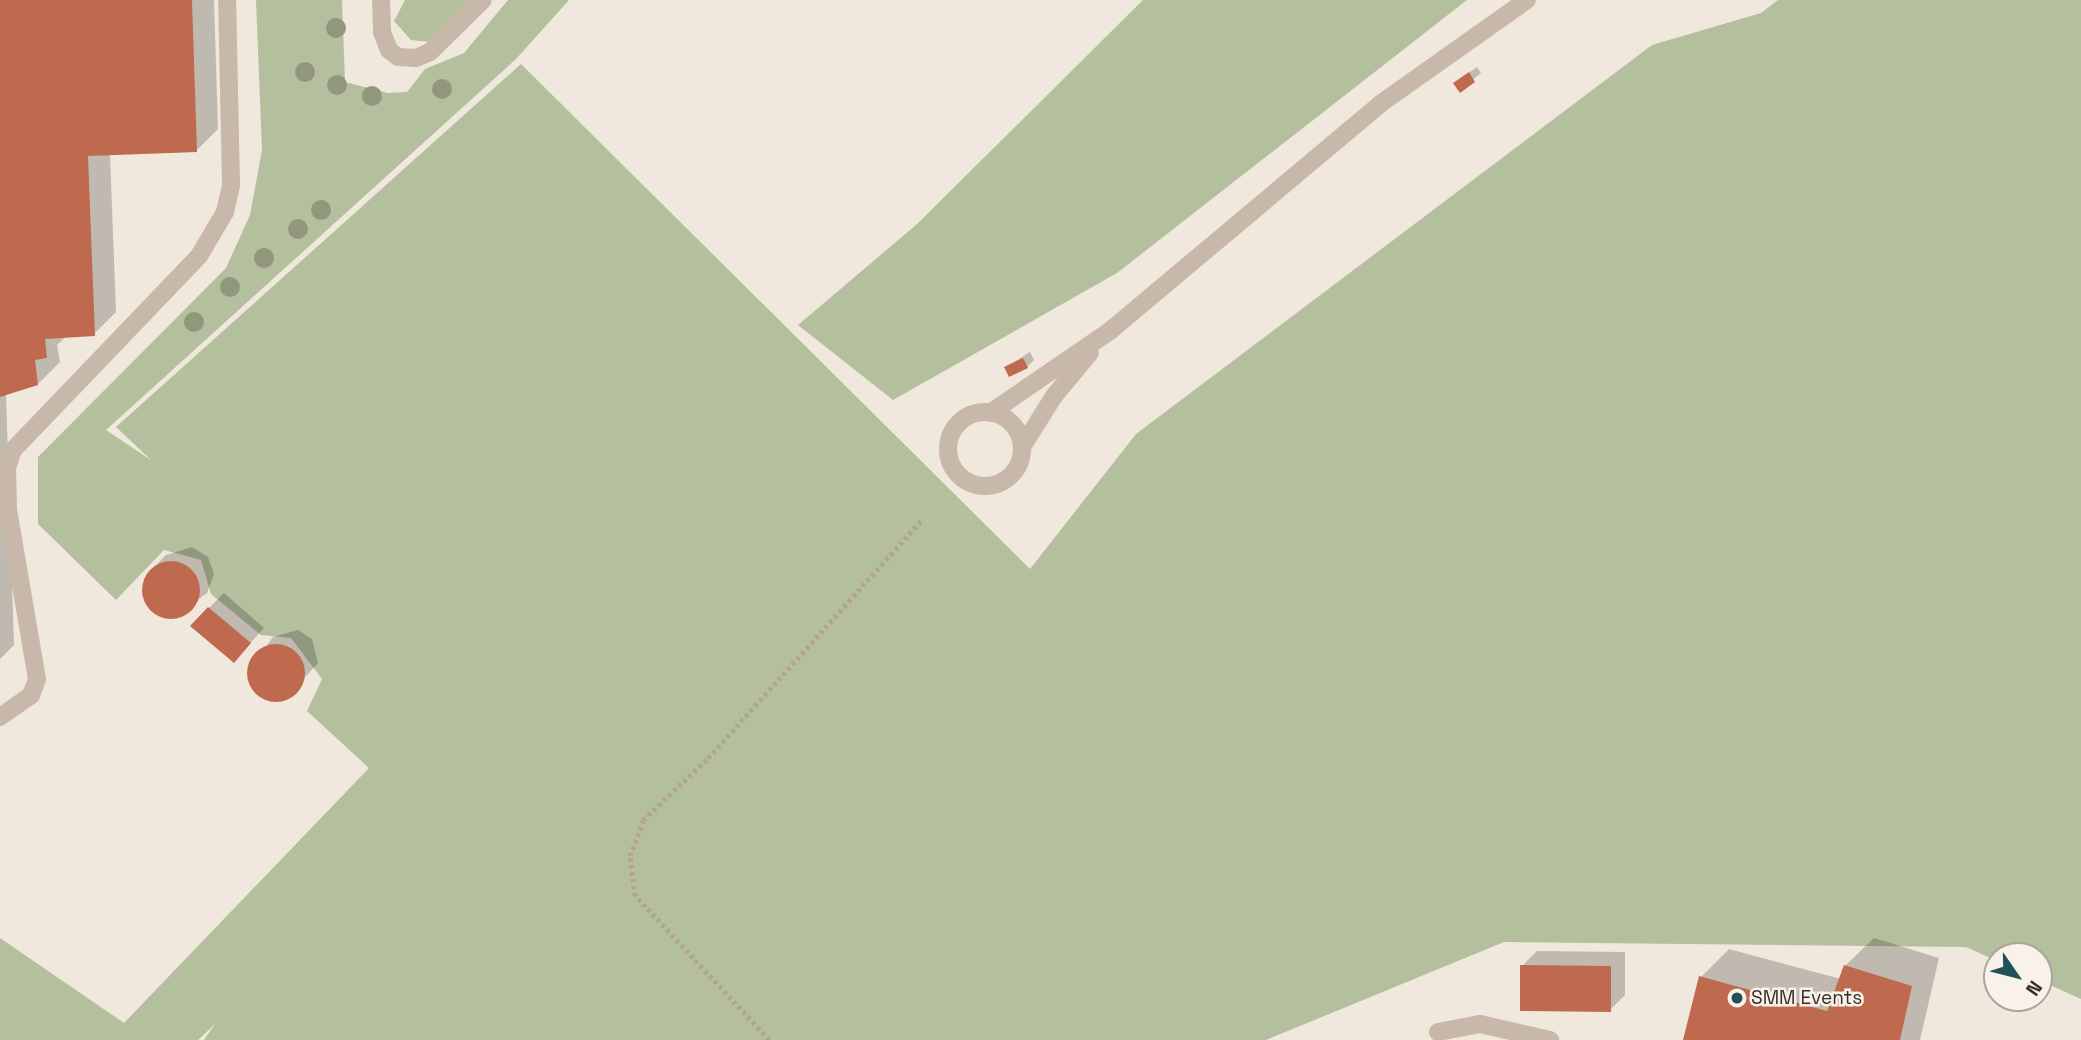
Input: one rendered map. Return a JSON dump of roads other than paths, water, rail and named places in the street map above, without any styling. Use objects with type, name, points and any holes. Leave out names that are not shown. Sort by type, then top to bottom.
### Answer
[{"type":"street","points":[[0,717],[32,695],[37,679],[8,509],[7,468],[13,450],[200,256],[225,212],[231,185],[227,0]]},
{"type":"street","points":[[381,0],[382,32],[389,50],[398,57],[416,58],[430,52],[483,0]]},
{"type":"street","points":[[1111,330],[1054,396],[1022,447],[1015,470],[997,484],[974,485],[955,472],[948,450],[956,427],[965,418],[990,413],[1111,330],[1380,104],[1527,0]]},
{"type":"street","points":[[990,413],[1012,424],[1022,447]]},
{"type":"street","points":[[1438,1032],[1480,1024],[1550,1040]]},
{"type":"place","name":"SMM Events","points":[[1737,998]]}]
